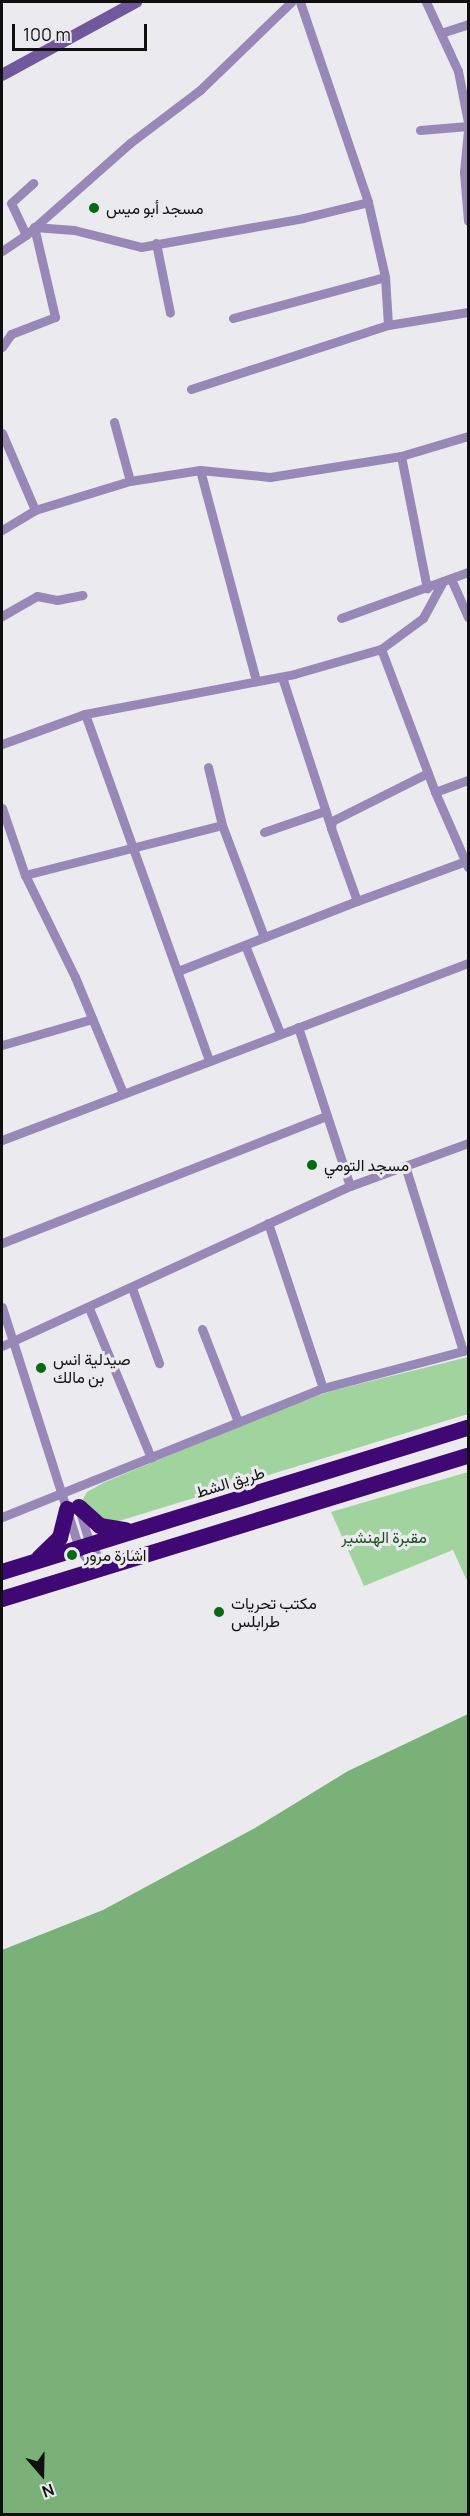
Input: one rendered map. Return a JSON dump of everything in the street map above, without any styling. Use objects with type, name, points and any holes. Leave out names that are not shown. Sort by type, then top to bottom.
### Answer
[{"type":"highway","name":"طريق الشط","points":[[2,1572],[468,1428]]},
{"type":"highway","points":[[2,1599],[468,1456]]},
{"type":"highway","points":[[36,1561],[60,1539],[68,1502],[100,1526],[136,1530]]},
{"type":"street","points":[[2,75],[136,2]]},
{"type":"street","points":[[2,251],[26,235],[130,143],[200,90],[291,2]]},
{"type":"street","points":[[300,2],[368,202],[385,277],[388,326]]},
{"type":"street","points":[[426,2],[465,92],[468,126],[464,172],[468,221]]},
{"type":"street","points":[[441,33],[468,24]]},
{"type":"street","points":[[420,130],[468,126]]},
{"type":"street","points":[[26,235],[11,203],[33,183]]},
{"type":"street","points":[[34,227],[74,230],[141,248],[156,243],[303,218],[368,202]]},
{"type":"street","points":[[2,347],[11,334],[55,317],[34,227]]},
{"type":"street","points":[[156,243],[170,313]]},
{"type":"street","points":[[233,318],[385,277]]},
{"type":"street","points":[[191,390],[388,326],[468,312]]},
{"type":"street","points":[[114,422],[130,481]]},
{"type":"street","points":[[2,433],[35,510]]},
{"type":"street","points":[[2,530],[35,510],[130,481],[200,470],[270,477],[401,456],[468,436]]},
{"type":"street","points":[[401,456],[427,588]]},
{"type":"street","points":[[200,470],[256,681]]},
{"type":"street","points":[[341,618],[468,572]]},
{"type":"street","points":[[447,580],[468,616]]},
{"type":"street","points":[[2,744],[85,714],[282,677],[381,649],[423,618],[447,580]]},
{"type":"street","points":[[2,616],[37,596],[57,600],[83,595]]},
{"type":"street","points":[[178,972],[357,901],[467,864],[435,792],[381,649]]},
{"type":"street","points":[[282,677],[330,828],[357,901]]},
{"type":"street","points":[[85,714],[209,1060]]},
{"type":"street","points":[[207,767],[222,825],[264,937]]},
{"type":"street","points":[[330,828],[337,818],[363,802],[428,773]]},
{"type":"street","points":[[435,792],[468,780]]},
{"type":"street","points":[[2,808],[25,875],[92,1019],[123,1093]]},
{"type":"street","points":[[264,832],[325,811]]},
{"type":"street","points":[[25,875],[222,825]]},
{"type":"street","points":[[245,945],[280,1034]]},
{"type":"street","points":[[2,1140],[468,963]]},
{"type":"street","points":[[2,1046],[92,1019]]},
{"type":"street","points":[[298,1027],[350,1186]]},
{"type":"street","points":[[2,1243],[326,1116]]},
{"type":"street","points":[[2,1346],[89,1308],[350,1186],[468,1143]]},
{"type":"street","points":[[2,1517],[68,1502],[151,1458],[323,1388],[466,1351],[405,1166]]},
{"type":"street","points":[[268,1223],[323,1388]]},
{"type":"street","points":[[132,1288],[159,1363]]},
{"type":"street","points":[[2,1307],[68,1502],[85,1546],[100,1568]]},
{"type":"street","points":[[89,1308],[151,1458]]},
{"type":"street","points":[[202,1329],[238,1422]]},
{"type":"green space","points":[[468,1357],[468,1414],[109,1524],[87,1508],[83,1499],[87,1492],[103,1483],[278,1410],[331,1391]]},
{"type":"green space","name":"مقبرة الهنشير","points":[[468,1472],[468,1583],[453,1550],[364,1586],[331,1512]]},
{"type":"shaded area","points":[[468,1714],[468,2514],[2,2514],[2,1950],[103,1910],[255,1828],[348,1771]]},
{"type":"place","name":"مسجد أبو ميس","points":[[94,208]]},
{"type":"place","name":"مسجد التومي","points":[[312,1165]]},
{"type":"place","name":"صيدلية انس بن مالك","points":[[41,1368]]},
{"type":"place","name":"اشارة مرور","points":[[72,1555]]},
{"type":"place","name":"مكتب تحريات طرابلس","points":[[219,1612]]}]
